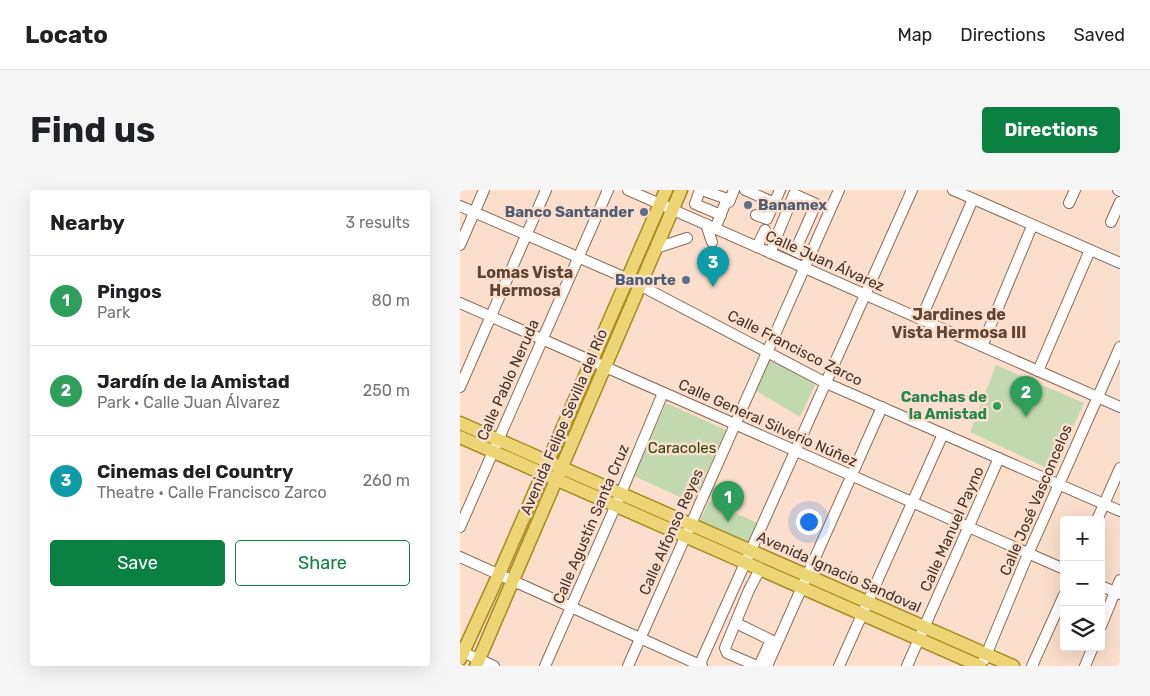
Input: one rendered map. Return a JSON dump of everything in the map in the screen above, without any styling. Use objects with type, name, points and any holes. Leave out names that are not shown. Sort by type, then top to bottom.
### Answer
[{"type":"main road","name":"Avenida Felipe Sevilla del Río","points":[[461,654],[499,574],[626,278],[666,190]]},
{"type":"main road","name":"Avenida Felipe Sevilla del Río","points":[[478,662],[681,190]]},
{"type":"main road","name":"Avenida Ignacio Sandoval","points":[[460,423],[496,446],[688,530],[746,561],[868,602],[924,627],[982,662]]},
{"type":"main road","name":"Avenida Ignacio Sandoval","points":[[460,437],[496,446]]},
{"type":"main road","name":"Avenida Ignacio Sandoval","points":[[746,561],[757,574],[805,582],[862,614],[919,639],[982,662],[1012,666]]},
{"type":"street","points":[[460,245],[484,190]]},
{"type":"street","points":[[460,387],[546,190]]},
{"type":"street","name":"Calle Pablo Neruda","points":[[460,527],[608,190]]},
{"type":"street","name":"Calle Juan Álvarez","points":[[628,190],[1120,407]]},
{"type":"street","points":[[721,215],[694,204],[701,190],[730,200]]},
{"type":"street","points":[[712,242],[711,226],[721,215],[725,204],[730,200],[734,190]]},
{"type":"street","points":[[745,190],[775,203]]},
{"type":"street","points":[[756,215],[767,219],[780,190]]},
{"type":"street","name":"Calle Alfonso Reyes","points":[[628,666],[839,190]]},
{"type":"street","points":[[460,557],[701,666],[912,190]]},
{"type":"street","points":[[1070,203],[1075,190]]},
{"type":"street","points":[[957,191],[1032,226],[1120,263]]},
{"type":"street","points":[[770,253],[794,194],[816,204],[795,252]]},
{"type":"street","points":[[921,319],[973,199]]},
{"type":"street","points":[[1111,222],[1120,202]]},
{"type":"street","name":"Calle Francisco Zarco","points":[[460,206],[626,278],[826,383],[1120,511]]},
{"type":"street","points":[[982,346],[1032,226]]},
{"type":"street","points":[[757,247],[765,230]]},
{"type":"street","points":[[656,248],[687,238]]},
{"type":"street","points":[[774,242],[809,257]]},
{"type":"street","points":[[1038,371],[1090,250]]},
{"type":"street","name":"Calle General Silverio Núñez","points":[[460,303],[1060,567]]},
{"type":"street","name":"Calle José Vasconcelos","points":[[982,662],[1120,347]]},
{"type":"street","name":"Calle Agustín Santa Cruz","points":[[545,666],[663,393]]},
{"type":"street","points":[[767,666],[882,407]]},
{"type":"street","points":[[839,666],[943,434]]},
{"type":"street","name":"Calle Manuel Payno","points":[[907,666],[999,458]]},
{"type":"street","points":[[1099,516],[1120,468]]},
{"type":"street","points":[[736,623],[771,640],[758,666],[725,651],[725,648],[749,590],[757,574]]},
{"type":"street","points":[[1105,618],[1118,593],[1120,580]]},
{"type":"street","points":[[736,585],[749,590]]},
{"type":"street","points":[[1105,588],[1118,593]]},
{"type":"street","points":[[1032,666],[1060,604]]},
{"type":"street","points":[[1085,666],[1091,651]]},
{"type":"street","points":[[461,654],[478,662],[494,666]]},
{"type":"green space","points":[[770,361],[817,381],[800,417],[753,389],[766,362]]},
{"type":"green space","points":[[996,365],[1084,403],[1053,471],[970,432]]},
{"type":"green space","name":"Caracoles","points":[[666,403],[726,430],[693,503],[634,476]]},
{"type":"green space","points":[[709,501],[757,523],[747,544],[700,521]]},
{"type":"place","name":"Banamex","points":[[748,205]]},
{"type":"place","name":"Banco Santander","points":[[644,212]]},
{"type":"place","name":"Banorte","points":[[686,280]]},
{"type":"place","name":"Cinemas del Country","points":[[713,287]]},
{"type":"place","name":"Canchas de la Amistad","points":[[997,406]]},
{"type":"place","name":"Jardín de la Amistad","points":[[1026,417]]},
{"type":"place","name":"Pingos","points":[[728,522]]},
{"type":"district","name":"Lomas Vista Hermosa","points":[[525,281]]},
{"type":"district","name":"Jardines de Vista Hermosa III","points":[[959,323]]}]
